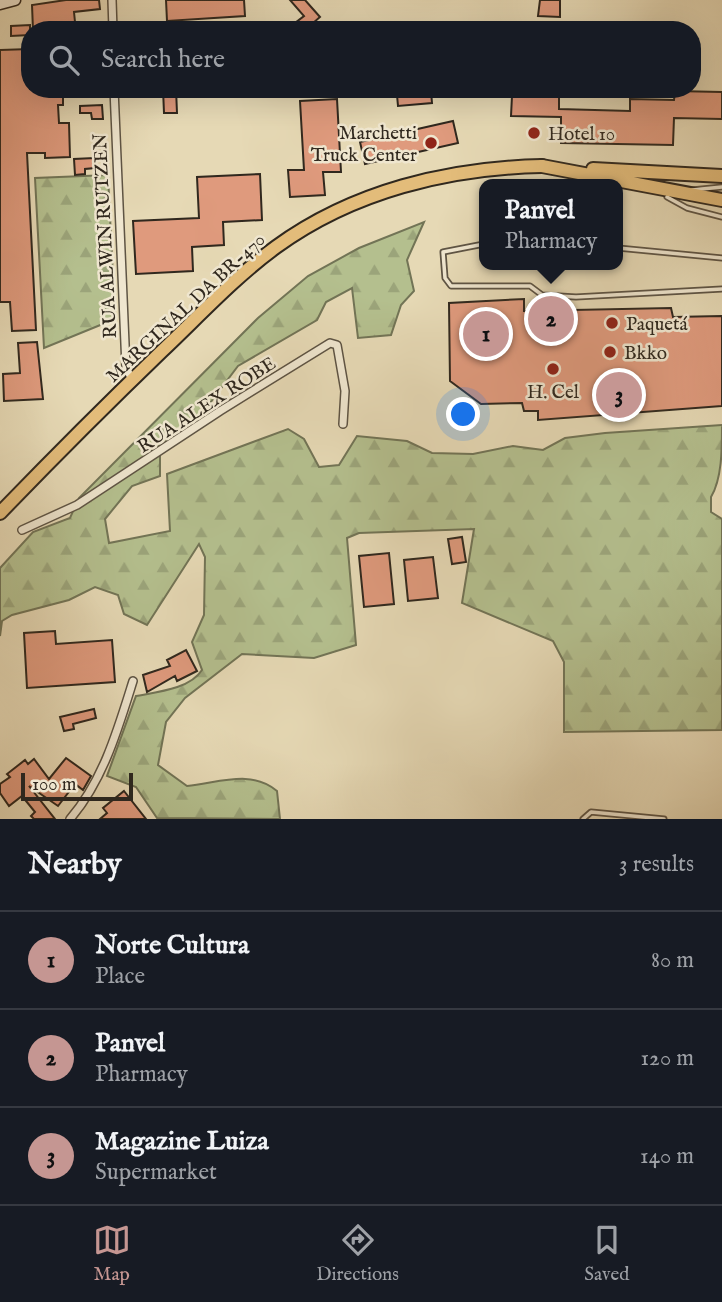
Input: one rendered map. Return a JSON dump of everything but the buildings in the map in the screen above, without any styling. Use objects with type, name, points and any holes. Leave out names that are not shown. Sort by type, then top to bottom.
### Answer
[{"type":"highway","name":"MARGINAL DA BR-470","points":[[0,513],[132,380],[247,271],[284,242],[324,218],[376,195],[449,174],[542,166],[722,176]]},
{"type":"highway","points":[[542,166],[610,179]]},
{"type":"highway","points":[[623,182],[722,200]]},
{"type":"main road","points":[[1,5],[15,0]]},
{"type":"street","points":[[112,0],[113,21]]},
{"type":"street","name":"RUA ALWIN RUTZEN","points":[[114,98],[126,367],[132,380]]},
{"type":"street","name":"RUA ALEX ROBE","points":[[22,530],[77,505],[330,343],[337,345],[345,391],[343,424]]},
{"type":"street","points":[[70,819],[85,801],[97,779],[133,681]]},
{"type":"lane","points":[[722,187],[667,197],[687,208],[722,217]]},
{"type":"lane","points":[[479,245],[443,252],[445,278],[451,286],[530,286],[542,295],[576,297],[722,289]]},
{"type":"lane","points":[[623,248],[722,258]]},
{"type":"lane","points":[[583,819],[590,812],[664,819]]},
{"type":"green space","points":[[108,175],[115,319],[44,348],[35,178]]},
{"type":"green space","points":[[424,222],[407,260],[414,291],[401,305],[391,335],[358,338],[352,288],[326,302],[317,320],[238,366],[201,415],[160,451],[160,476],[132,486],[105,519],[109,543],[170,531],[167,474],[288,429],[304,439],[319,467],[339,465],[357,436],[407,441],[432,453],[473,454],[513,446],[543,450],[565,438],[605,433],[722,425],[721,463],[711,497],[711,512],[722,519],[722,730],[564,732],[564,662],[553,641],[462,603],[474,529],[359,533],[347,538],[356,645],[314,658],[242,654],[185,698],[166,722],[158,765],[187,786],[234,779],[267,784],[277,791],[280,819],[157,818],[136,787],[107,776],[136,696],[181,686],[190,682],[202,670],[192,642],[204,615],[205,557],[199,544],[147,625],[124,614],[118,595],[95,587],[69,600],[12,615],[2,621],[0,636],[0,568],[33,532],[70,518],[79,498],[258,318],[308,276],[359,248]]},
{"type":"place","name":"Hotel 10","points":[[534,133]]},
{"type":"place","name":"Marchetti Truck Center","points":[[431,143]]},
{"type":"place","name":"Panvel","points":[[551,319]]},
{"type":"place","name":"Paquetá","points":[[612,323]]},
{"type":"place","name":"Norte Cultura","points":[[486,334]]},
{"type":"place","name":"Bkko","points":[[610,352]]},
{"type":"place","name":"H. Cel","points":[[553,369]]},
{"type":"place","name":"Magazine Luiza","points":[[619,395]]}]
